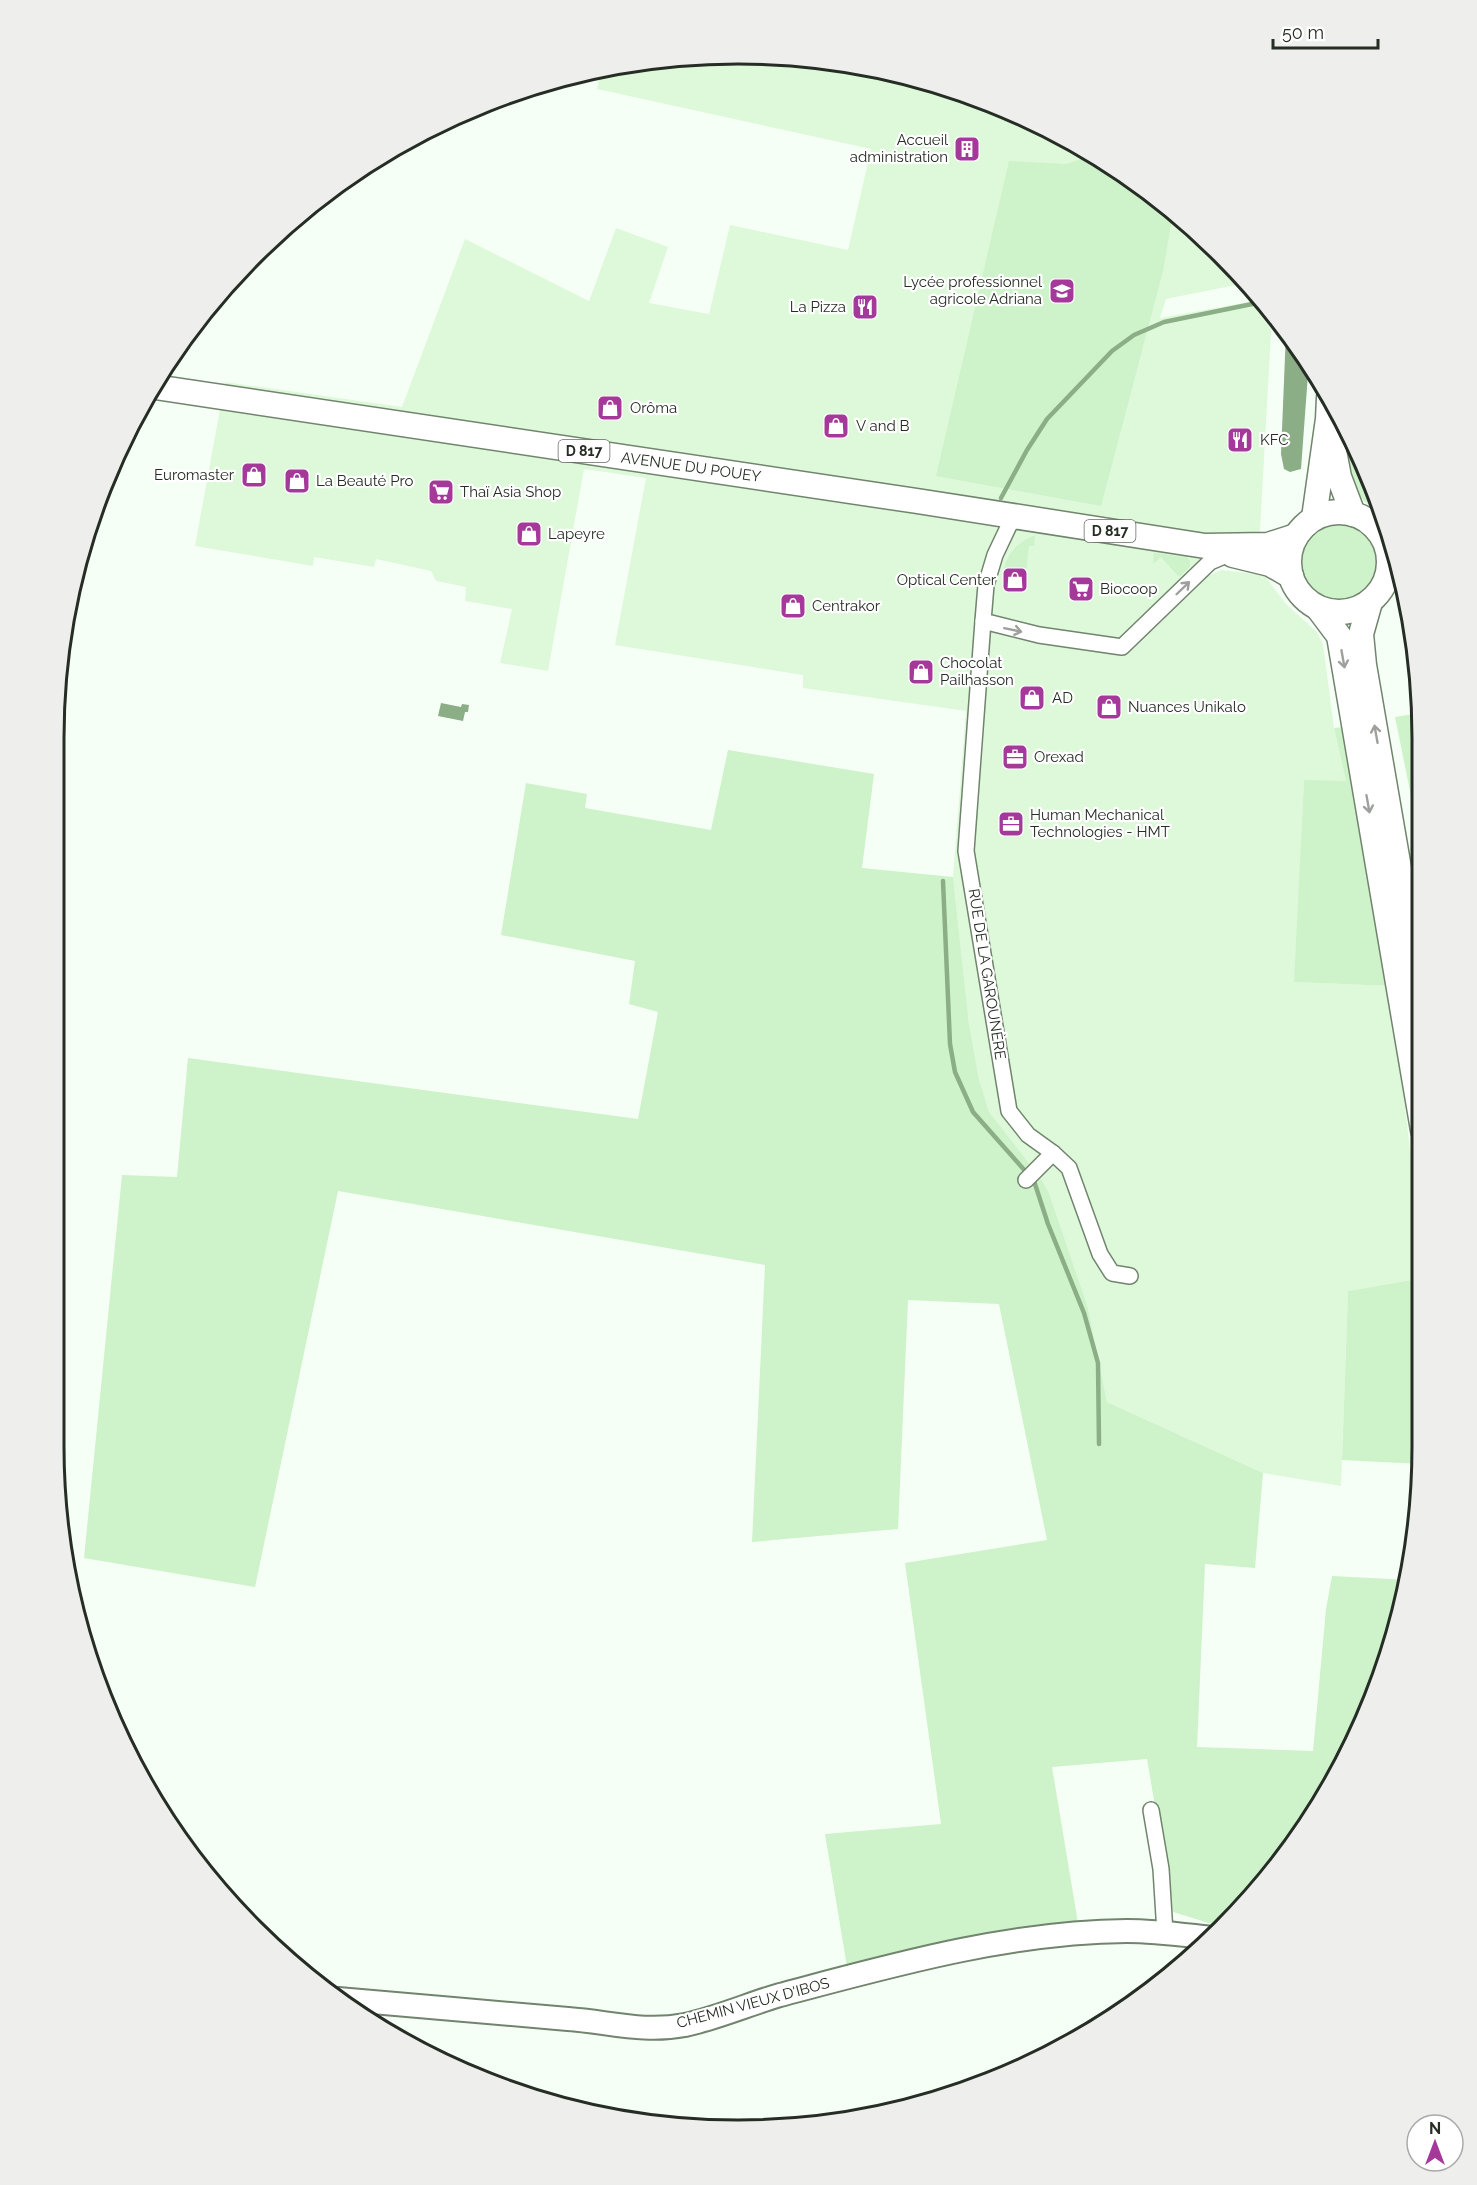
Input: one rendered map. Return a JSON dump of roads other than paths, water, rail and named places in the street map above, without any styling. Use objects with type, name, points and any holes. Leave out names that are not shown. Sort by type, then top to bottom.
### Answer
[{"type":"main road","name":"AVENUE DU POUEY","points":[[163,388],[1014,515]]},
{"type":"main road","points":[[1314,518],[1328,414]]},
{"type":"main road","points":[[1330,417],[1339,477],[1353,514]]},
{"type":"main road","points":[[1380,531],[1366,519],[1353,514],[1326,513],[1314,518],[1304,526],[1291,549],[1289,562],[1291,576],[1297,589],[1306,600],[1318,608],[1331,612],[1345,612],[1370,602],[1393,576]]},
{"type":"main road","name":"D 817","points":[[1014,515],[1205,546],[1270,564],[1291,576]]},
{"type":"main road","name":"D 817","points":[[1205,546],[1268,545],[1296,537]]},
{"type":"main road","points":[[1370,602],[1361,634],[1364,665],[1412,944]]},
{"type":"main road","points":[[1318,608],[1339,636],[1412,1065]]},
{"type":"street","name":"RUE DE LA GAROUNÈRE","points":[[1014,515],[992,565],[986,585],[966,851],[1009,1111],[1028,1135],[1069,1168],[1100,1254],[1112,1273],[1130,1276]]},
{"type":"street","points":[[983,621],[1039,635],[1122,647],[1210,562],[1228,554]]},
{"type":"street","points":[[1029,1177],[1053,1153]]},
{"type":"street","points":[[1151,1810],[1161,1869],[1165,1933]]},
{"type":"street","name":"CHEMIN VIEUX D'IBOS","points":[[355,2000],[576,2019],[624,2028],[685,2025],[778,1996],[998,1942],[1128,1931],[1200,1937]]},
{"type":"waterway","points":[[1001,498],[1047,419],[1112,351],[1134,335],[1164,322],[1253,304]]},
{"type":"waterway","points":[[943,881],[950,1044],[955,1072],[973,1112],[1034,1181],[1048,1224],[1084,1313],[1098,1363],[1099,1444]]},
{"type":"place","name":"Accueil administration","points":[[967,149]]},
{"type":"place","name":"Lycée professionnel agricole Adriana","points":[[1062,291]]},
{"type":"place","name":"La Pizza","points":[[865,307]]},
{"type":"place","name":"Orôma","points":[[610,408]]},
{"type":"place","name":"V and B","points":[[836,426]]},
{"type":"place","name":"KFC","points":[[1240,440]]},
{"type":"place","name":"Euromaster","points":[[254,475]]},
{"type":"place","name":"La Beauté Pro","points":[[297,481]]},
{"type":"place","name":"Thaï Asia Shop","points":[[441,492]]},
{"type":"place","name":"Lapeyre","points":[[529,534]]},
{"type":"place","name":"Optical Center","points":[[1015,580]]},
{"type":"place","name":"Biocoop","points":[[1081,589]]},
{"type":"place","name":"Centrakor","points":[[793,606]]},
{"type":"place","name":"Chocolat Pailhasson","points":[[921,672]]},
{"type":"place","name":"AD","points":[[1032,698]]},
{"type":"place","name":"Nuances Unikalo","points":[[1109,707]]},
{"type":"place","name":"Orexad","points":[[1015,757]]},
{"type":"place","name":"Human Mechanical Technologies - HMT","points":[[1011,824]]}]
